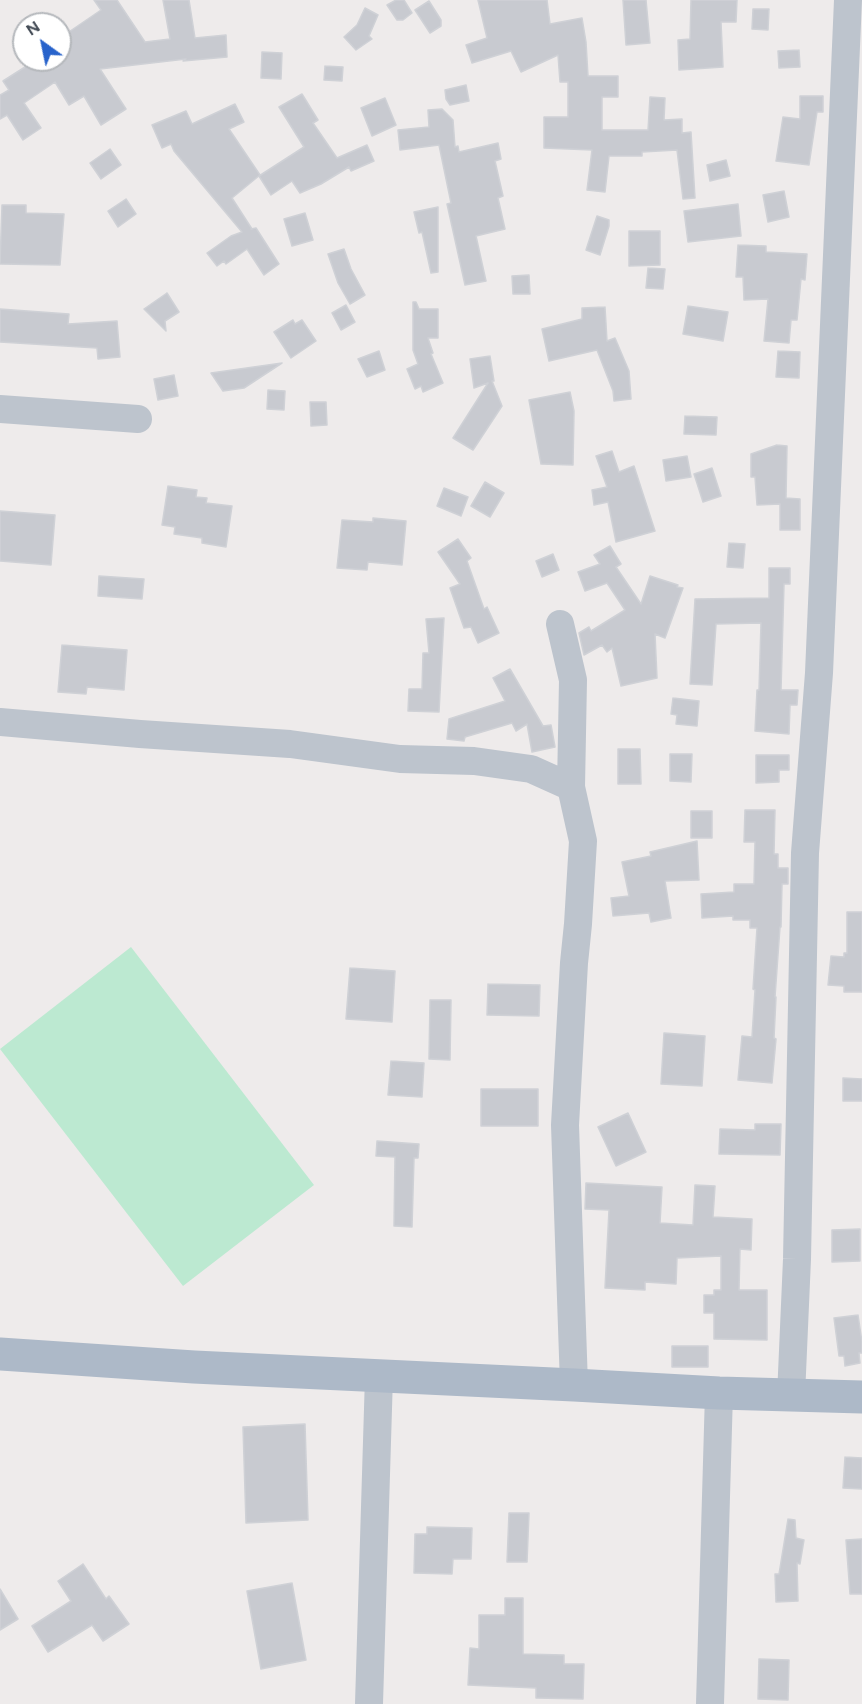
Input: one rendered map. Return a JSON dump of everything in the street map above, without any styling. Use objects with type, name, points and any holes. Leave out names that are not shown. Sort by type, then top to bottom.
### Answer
[{"type":"main road","points":[[0,1354],[194,1367],[719,1393],[862,1397]]},
{"type":"street","points":[[791,1396],[797,1259],[805,853],[819,673],[848,0]]},
{"type":"street","points":[[0,410],[138,419]]},
{"type":"street","points":[[560,624],[573,680],[572,787],[583,841],[565,1125],[574,1385]]},
{"type":"street","points":[[0,722],[290,744],[400,759],[474,761],[531,769],[572,787]]},
{"type":"street","points":[[369,1704],[379,1376]]},
{"type":"street","points":[[710,1704],[719,1393]]},
{"type":"green space","points":[[131,947],[314,1185],[183,1286],[0,1049]]},
{"type":"building","points":[[94,0],[117,0],[145,42],[170,39],[163,0],[189,0],[195,38],[226,35],[227,57],[183,61],[186,59],[100,69],[126,109],[101,125],[84,96],[69,105],[55,82],[24,103],[41,128],[23,140],[7,115],[0,119],[0,95],[9,90],[3,81],[17,72],[72,72],[72,30],[101,10]]},
{"type":"building","points":[[396,0],[404,0],[412,13],[403,20],[397,20],[387,5]]},
{"type":"building","points":[[478,0],[547,0],[550,24],[582,18],[588,76],[618,76],[618,97],[602,97],[602,130],[648,130],[650,97],[665,98],[664,120],[682,119],[682,133],[691,132],[695,198],[683,199],[677,150],[642,152],[642,156],[609,156],[605,192],[587,190],[592,150],[544,148],[544,117],[568,117],[568,82],[560,82],[558,55],[521,72],[511,51],[472,63],[466,45],[487,38]]},
{"type":"building","points":[[623,0],[646,0],[650,43],[626,45]]},
{"type":"building","points":[[691,0],[737,0],[736,22],[721,22],[723,67],[679,70],[678,40],[690,39]]},
{"type":"building","points":[[429,1],[441,20],[441,26],[430,33],[415,10]]},
{"type":"building","points":[[365,8],[378,15],[369,36],[372,39],[356,50],[344,37],[357,25]]},
{"type":"building","points":[[753,9],[769,9],[768,30],[752,29]]},
{"type":"building","points":[[799,50],[800,67],[779,68],[778,51]]},
{"type":"building","points":[[262,52],[282,53],[281,79],[261,78]]},
{"type":"building","points":[[325,66],[343,67],[342,81],[324,80]]},
{"type":"building","points":[[466,85],[469,101],[450,105],[446,99],[445,90]]},
{"type":"building","points":[[302,94],[318,120],[313,123],[337,158],[367,145],[374,161],[351,171],[349,167],[321,184],[300,193],[292,181],[271,195],[259,176],[304,147],[279,107]]},
{"type":"building","points":[[800,96],[823,96],[823,112],[817,112],[809,165],[776,161],[783,117],[800,119]]},
{"type":"building","points":[[385,98],[396,125],[372,136],[361,108]]},
{"type":"building","points":[[235,104],[244,122],[229,129],[260,175],[232,198],[252,229],[256,228],[279,264],[264,275],[247,249],[226,264],[224,261],[217,266],[207,253],[231,236],[242,232],[174,151],[171,144],[162,148],[152,125],[186,111],[192,124]]},
{"type":"building","points":[[442,109],[453,120],[455,147],[458,146],[459,152],[498,143],[501,159],[495,161],[503,196],[498,198],[505,229],[476,236],[486,281],[465,285],[447,204],[451,203],[439,145],[400,150],[398,130],[429,127],[428,110]]},
{"type":"building","points":[[110,149],[121,165],[101,179],[90,163]]},
{"type":"building","points":[[726,160],[730,176],[710,181],[707,165]]},
{"type":"building","points":[[784,191],[789,217],[768,222],[763,195]]},
{"type":"building","points":[[126,199],[136,214],[118,227],[108,211]]},
{"type":"building","points":[[738,204],[741,236],[688,242],[684,211]]},
{"type":"building","points":[[2,205],[26,205],[26,213],[64,214],[60,265],[0,264]]},
{"type":"building","points":[[438,207],[438,272],[431,273],[422,232],[419,233],[414,212]]},
{"type":"building","points":[[305,213],[313,240],[292,246],[284,219]]},
{"type":"building","points":[[597,216],[609,220],[600,255],[586,250]]},
{"type":"building","points":[[629,231],[660,231],[660,265],[629,266]]},
{"type":"building","points":[[738,245],[766,246],[766,252],[807,254],[805,280],[801,279],[797,320],[791,320],[789,343],[764,341],[768,299],[744,300],[743,277],[736,277]]},
{"type":"building","points":[[344,249],[351,269],[365,295],[350,304],[338,283],[328,254]]},
{"type":"building","points":[[648,268],[665,269],[663,289],[646,288]]},
{"type":"building","points":[[529,275],[530,294],[513,294],[512,276]]},
{"type":"building","points":[[167,293],[179,312],[165,321],[166,331],[144,309]]},
{"type":"building","points":[[413,302],[416,302],[419,309],[438,309],[438,338],[428,338],[433,353],[431,354],[443,383],[423,392],[421,386],[415,389],[407,369],[418,364],[413,350]]},
{"type":"building","points":[[346,305],[355,322],[341,330],[332,313]]},
{"type":"building","points":[[688,306],[728,312],[723,341],[683,334]]},
{"type":"building","points":[[605,307],[607,341],[615,338],[629,371],[631,399],[614,401],[613,391],[597,350],[549,361],[542,329],[582,319],[582,308]]},
{"type":"building","points":[[0,309],[69,314],[68,324],[117,321],[120,357],[98,359],[97,348],[0,342]]},
{"type":"building","points":[[293,320],[295,324],[302,320],[316,341],[291,358],[274,332]]},
{"type":"building","points":[[379,351],[385,370],[367,377],[358,359]]},
{"type":"building","points":[[778,351],[800,352],[799,378],[776,377]]},
{"type":"building","points":[[490,356],[494,381],[492,381],[502,406],[473,450],[453,438],[488,383],[474,388],[470,359]]},
{"type":"building","points":[[282,363],[244,388],[223,391],[211,373]]},
{"type":"building","points":[[174,375],[178,396],[158,400],[154,379]]},
{"type":"building","points":[[268,390],[285,391],[284,410],[267,409]]},
{"type":"building","points":[[570,392],[574,411],[573,465],[541,464],[529,400]]},
{"type":"building","points":[[310,402],[326,402],[327,425],[311,426]]},
{"type":"building","points":[[685,416],[717,417],[716,435],[684,434]]},
{"type":"building","points":[[777,445],[787,446],[786,498],[800,499],[800,530],[780,530],[780,504],[757,505],[755,477],[751,477],[751,454]]},
{"type":"building","points":[[612,451],[619,472],[634,466],[655,531],[616,542],[608,502],[594,505],[592,490],[607,487],[596,456]]},
{"type":"building","points":[[687,456],[691,477],[666,481],[663,460]]},
{"type":"building","points":[[712,468],[721,496],[703,502],[694,474]]},
{"type":"building","points":[[485,482],[504,493],[490,517],[471,506]]},
{"type":"building","points":[[168,486],[197,490],[196,497],[207,498],[206,503],[232,506],[226,547],[202,543],[202,538],[174,534],[175,527],[162,525]]},
{"type":"building","points":[[444,488],[468,497],[461,516],[437,506]]},
{"type":"building","points":[[0,511],[55,515],[51,565],[0,561]]},
{"type":"building","points":[[373,518],[406,521],[402,565],[368,562],[367,570],[337,568],[342,520],[373,522]]},
{"type":"building","points":[[458,539],[471,558],[467,561],[484,609],[487,607],[499,633],[478,643],[471,627],[464,628],[450,588],[460,584],[438,552]]},
{"type":"building","points":[[729,543],[745,544],[743,568],[727,567]]},
{"type":"building","points":[[610,546],[621,564],[616,567],[641,604],[650,576],[683,588],[665,638],[655,634],[657,678],[621,686],[612,648],[607,652],[602,645],[584,655],[579,633],[589,627],[591,631],[625,610],[607,583],[585,591],[578,572],[600,564],[594,555]]},
{"type":"building","points":[[553,554],[559,570],[542,577],[536,561]]},
{"type":"building","points":[[769,568],[790,568],[790,584],[784,584],[781,690],[798,690],[797,705],[790,705],[789,734],[755,731],[761,623],[716,624],[712,685],[690,684],[695,599],[769,598]]},
{"type":"building","points":[[99,576],[144,579],[142,599],[98,596]]},
{"type":"building","points":[[444,618],[439,712],[408,711],[409,689],[422,689],[423,653],[429,653],[426,619]]},
{"type":"building","points":[[62,645],[127,650],[124,690],[87,687],[86,694],[58,692]]},
{"type":"building","points":[[510,669],[543,726],[551,725],[555,747],[532,752],[527,724],[516,731],[512,723],[465,737],[464,741],[447,739],[449,719],[505,701],[493,678]]},
{"type":"building","points":[[673,698],[699,701],[697,726],[676,724],[677,715],[671,714]]},
{"type":"building","points":[[618,749],[640,749],[641,784],[618,784]]},
{"type":"building","points":[[670,754],[692,754],[691,782],[670,781]]},
{"type":"building","points":[[756,755],[789,755],[789,770],[779,770],[779,782],[756,783]]},
{"type":"building","points":[[745,810],[775,810],[774,854],[778,854],[778,868],[788,868],[788,884],[782,884],[772,1083],[738,1080],[742,1036],[752,1037],[757,928],[750,928],[750,920],[733,920],[733,916],[702,918],[701,894],[734,892],[734,884],[754,884],[755,842],[744,842]]},
{"type":"building","points":[[691,811],[712,811],[712,838],[691,838]]},
{"type":"building","points":[[697,841],[699,880],[665,881],[671,918],[651,922],[649,913],[613,916],[611,898],[629,896],[622,862],[651,856],[650,852]]},
{"type":"building","points":[[847,912],[862,912],[862,992],[844,992],[844,986],[828,985],[831,956],[844,957],[844,953],[847,953]]},
{"type":"building","points":[[350,968],[395,971],[392,1022],[346,1019]]},
{"type":"building","points":[[488,984],[540,985],[539,1016],[487,1015]]},
{"type":"building","points":[[430,1000],[451,1000],[450,1060],[429,1059]]},
{"type":"building","points":[[664,1033],[705,1036],[702,1086],[661,1084]]},
{"type":"building","points":[[391,1061],[424,1063],[422,1097],[388,1095]]},
{"type":"building","points":[[843,1078],[862,1079],[862,1101],[843,1101]]},
{"type":"building","points":[[481,1089],[538,1089],[538,1126],[481,1126]]},
{"type":"building","points":[[628,1113],[646,1152],[616,1166],[598,1127]]},
{"type":"building","points":[[755,1124],[781,1124],[780,1155],[719,1154],[720,1129],[755,1130]]},
{"type":"building","points":[[377,1141],[419,1144],[418,1158],[414,1158],[412,1227],[394,1226],[395,1157],[376,1156]]},
{"type":"building","points":[[586,1183],[662,1187],[660,1223],[693,1225],[695,1185],[715,1186],[713,1217],[752,1219],[751,1250],[740,1249],[739,1290],[767,1290],[767,1340],[714,1339],[714,1313],[704,1313],[704,1295],[714,1295],[714,1290],[721,1290],[721,1256],[677,1258],[676,1284],[645,1282],[645,1290],[605,1288],[609,1210],[585,1209]]},
{"type":"building","points":[[860,1229],[860,1261],[832,1262],[832,1230]]},
{"type":"building","points":[[858,1315],[862,1342],[862,1353],[859,1353],[860,1363],[845,1366],[844,1356],[839,1356],[834,1318]]},
{"type":"building","points":[[672,1346],[708,1346],[708,1367],[672,1367]]},
{"type":"building","points":[[305,1424],[308,1520],[246,1523],[243,1427]]},
{"type":"building","points":[[845,1457],[862,1458],[862,1489],[843,1488]]},
{"type":"building","points":[[509,1513],[529,1513],[527,1562],[507,1562]]},
{"type":"building","points":[[788,1519],[795,1520],[796,1538],[804,1540],[800,1564],[797,1563],[798,1601],[776,1602],[775,1574],[779,1574]]},
{"type":"building","points":[[427,1527],[472,1528],[471,1559],[453,1559],[452,1574],[414,1573],[415,1534],[427,1534]]},
{"type":"building","points":[[862,1539],[862,1594],[850,1594],[846,1540]]},
{"type":"building","points":[[83,1564],[106,1599],[109,1596],[129,1624],[103,1641],[92,1625],[48,1652],[32,1626],[71,1601],[58,1581]]},
{"type":"building","points":[[292,1583],[306,1660],[261,1669],[247,1591]]},
{"type":"building","points":[[0,1589],[18,1619],[0,1630]]},
{"type":"building","points":[[505,1598],[523,1598],[523,1654],[564,1655],[564,1664],[584,1664],[583,1699],[536,1698],[536,1688],[468,1685],[470,1648],[479,1649],[479,1615],[505,1615]]},
{"type":"building","points":[[759,1659],[789,1660],[788,1700],[758,1699]]}]
